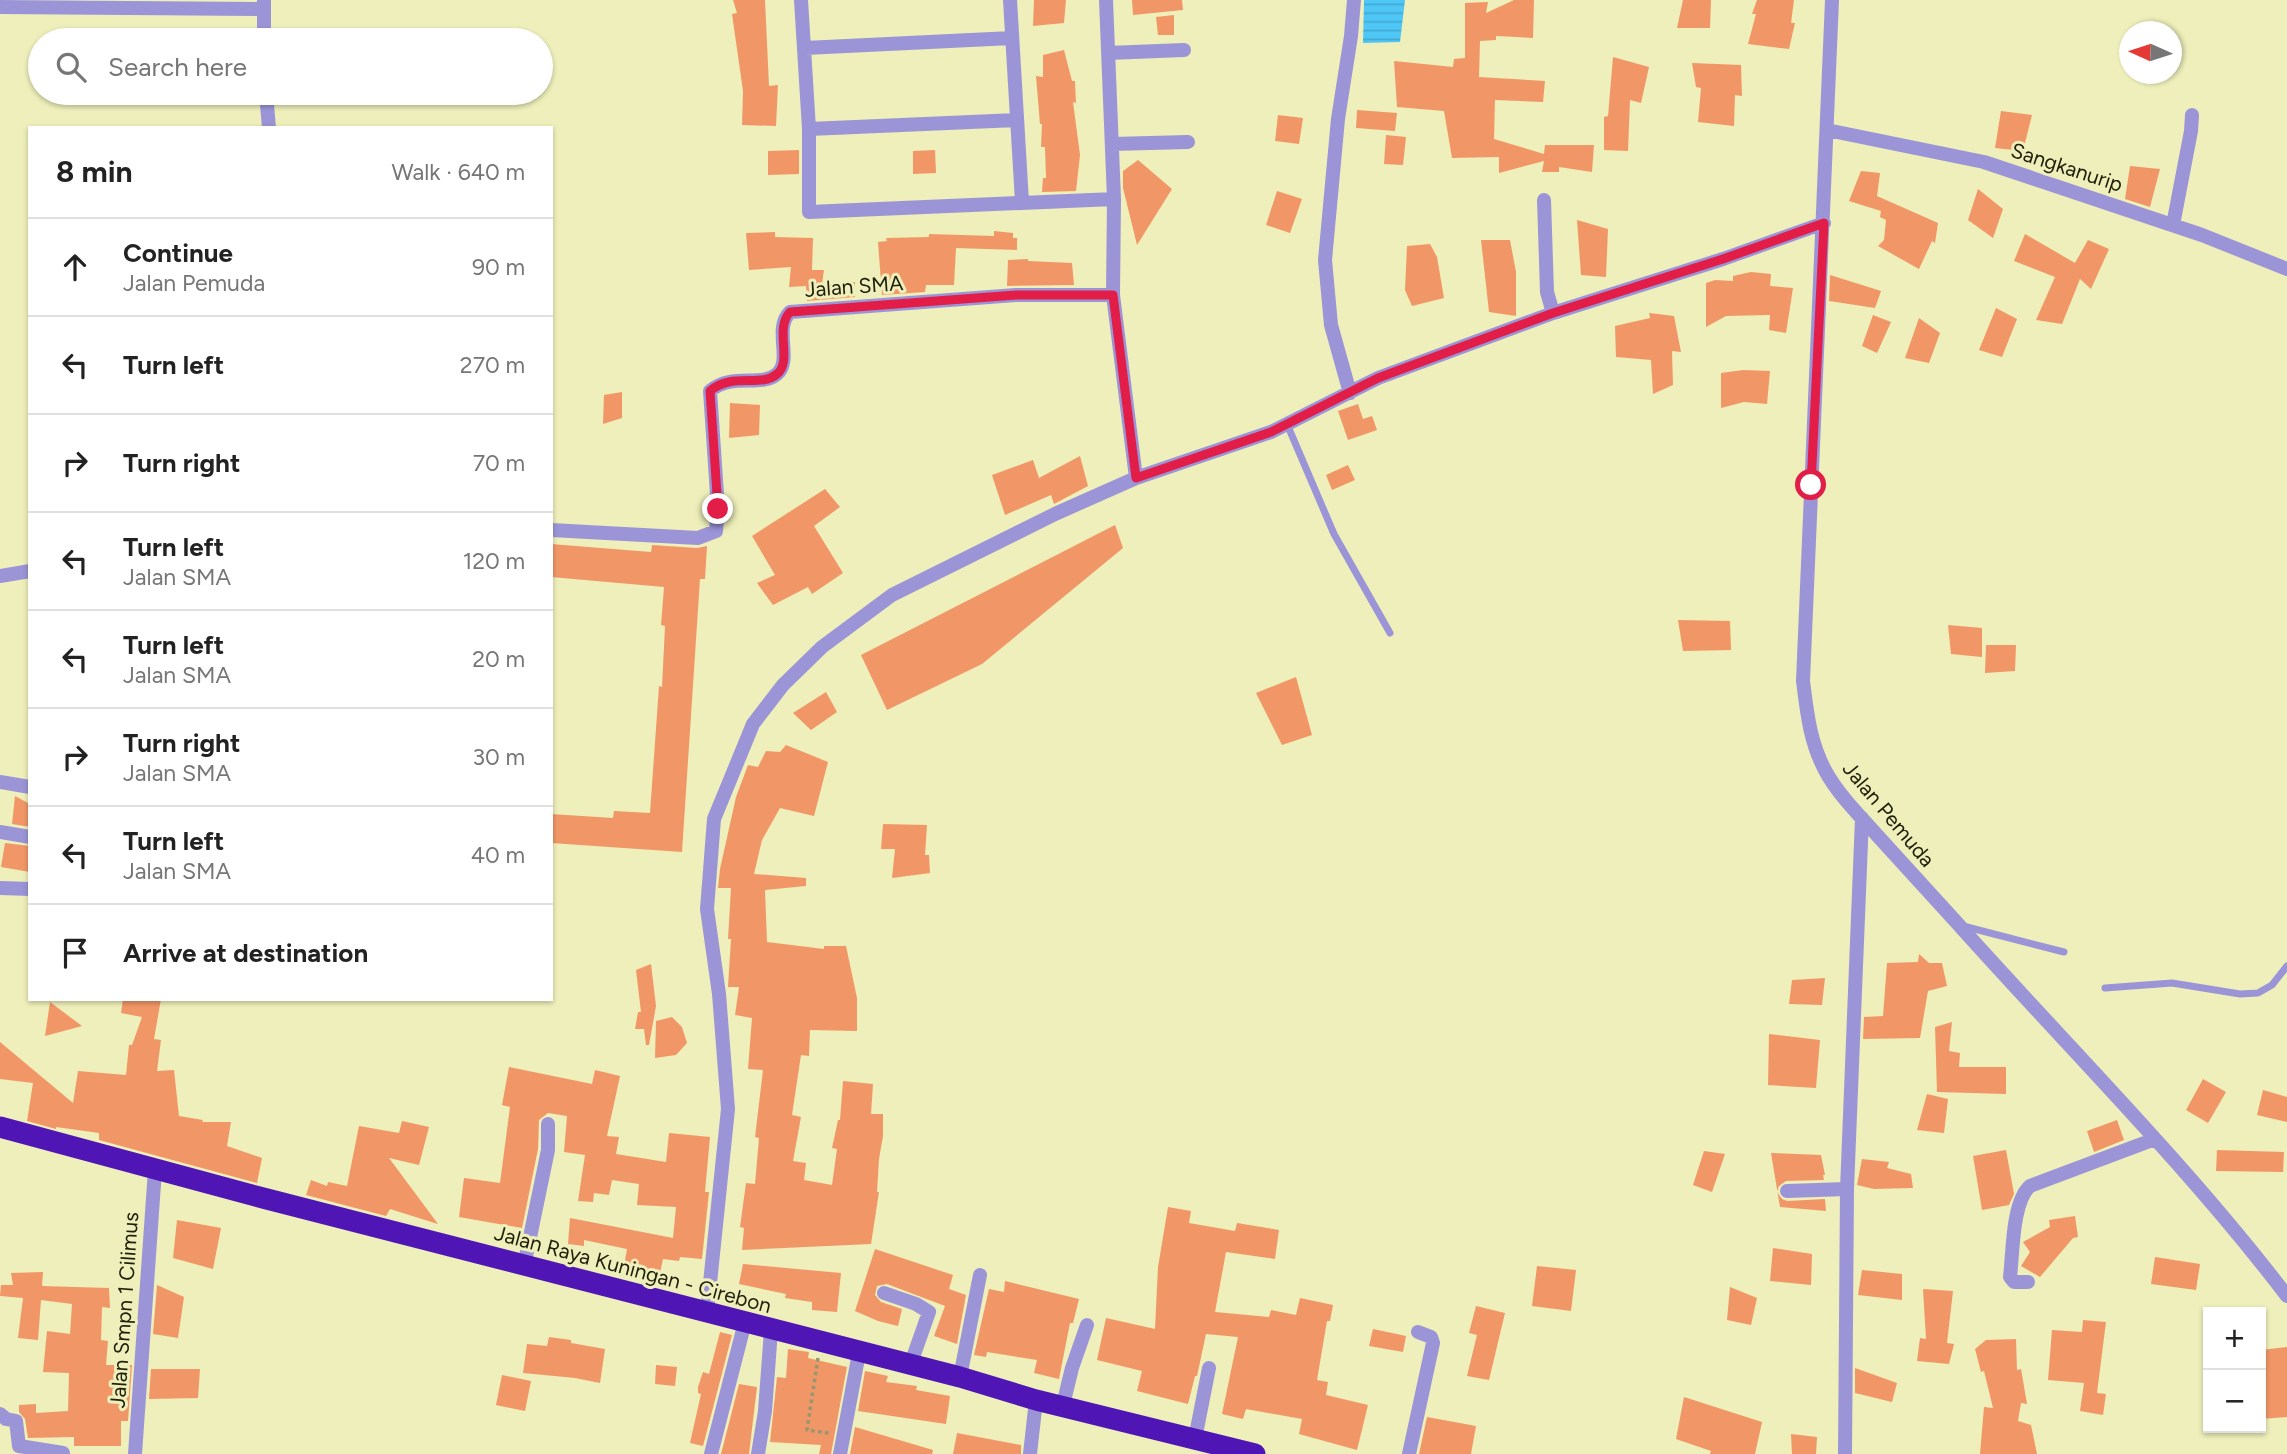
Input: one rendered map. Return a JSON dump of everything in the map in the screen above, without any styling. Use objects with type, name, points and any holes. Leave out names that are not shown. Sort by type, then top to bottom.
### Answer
[{"type":"highway","name":"Jalan Raya Kuningan - Cirebon","points":[[0,1127],[155,1170],[960,1377],[1036,1400],[1255,1454]]},
{"type":"street","points":[[801,0],[809,129],[808,212],[1114,199]]},
{"type":"street","points":[[1010,0],[1022,202]]},
{"type":"street","points":[[1106,0],[1114,199],[1113,295],[1136,478]]},
{"type":"street","points":[[1350,393],[1331,325],[1325,260],[1338,119],[1354,0]]},
{"type":"street","name":"Jalan Pemuda","points":[[1832,0],[1803,681],[1816,754],[1828,776],[1862,818],[2007,981],[2155,1139],[2244,1240],[2287,1296]]},
{"type":"street","points":[[0,8],[264,4],[264,28]]},
{"type":"street","points":[[806,48],[1012,38]]},
{"type":"street","points":[[1108,53],[1184,50]]},
{"type":"street","points":[[267,105],[269,126]]},
{"type":"street","points":[[2173,225],[2192,115]]},
{"type":"street","points":[[809,129],[1017,120]]},
{"type":"street","name":"Sangkanurip","points":[[1826,130],[1984,162],[2225,243],[2287,269]]},
{"type":"street","points":[[1112,144],[1188,142]]},
{"type":"street","points":[[1544,200],[1547,292],[1553,313]]},
{"type":"street","points":[[707,1312],[728,1109],[719,994],[707,909],[714,818],[753,723],[783,685],[822,647],[892,595],[1055,514],[1136,478],[1271,432],[1378,378],[1553,313],[1723,259],[1824,223]]},
{"type":"street","name":"Jalan SMA","points":[[553,530],[698,538],[716,531],[718,509],[710,391],[725,381],[766,379],[777,374],[783,365],[783,325],[790,312],[1016,295],[1113,295]]},
{"type":"street","points":[[0,576],[28,571]]},
{"type":"street","points":[[0,782],[28,787]]},
{"type":"street","points":[[1845,1454],[1847,1189],[1862,818]]},
{"type":"street","points":[[0,832],[28,837]]},
{"type":"street","points":[[0,888],[28,889]]},
{"type":"street","points":[[524,1266],[548,1150],[548,1124]]},
{"type":"street","points":[[2028,1282],[2014,1282],[2010,1277],[2018,1210],[2024,1192],[2030,1186],[2155,1139]]},
{"type":"street","name":"Jalan Smpn 1 Cilimus","points":[[135,1454],[155,1170]]},
{"type":"street","points":[[1787,1191],[1847,1189]]},
{"type":"street","points":[[960,1377],[980,1275]]},
{"type":"street","points":[[884,1293],[916,1304],[929,1312],[929,1319],[911,1366]]},
{"type":"street","points":[[711,1454],[745,1322]]},
{"type":"street","points":[[1063,1405],[1087,1325]]},
{"type":"street","points":[[758,1454],[765,1411],[771,1330]]},
{"type":"street","points":[[1409,1454],[1433,1341],[1429,1336],[1418,1332]]},
{"type":"street","points":[[840,1454],[859,1353]]},
{"type":"street","points":[[1195,1439],[1209,1368]]},
{"type":"street","points":[[1030,1454],[1036,1400]]},
{"type":"street","points":[[0,1414],[6,1419],[16,1421],[19,1447],[63,1453]]},
{"type":"lane","points":[[1287,424],[1334,534],[1390,633]]},
{"type":"lane","points":[[1959,925],[2064,952]]},
{"type":"lane","points":[[2105,988],[2172,983],[2241,994],[2258,993],[2273,985],[2287,966]]},
{"type":"path","points":[[822,1432],[807,1430],[818,1358],[825,1344]]},
{"type":"water","points":[[1364,0],[1405,0],[1400,42],[1363,43]]},
{"type":"building","points":[[733,0],[765,0],[769,86],[778,85],[776,126],[742,125],[743,91],[732,14],[737,13]]},
{"type":"building","points":[[1034,0],[1066,0],[1064,23],[1033,26]]},
{"type":"building","points":[[1132,0],[1182,0],[1183,10],[1133,15]]},
{"type":"building","points":[[1514,0],[1534,0],[1533,38],[1496,36],[1496,40],[1480,41],[1479,77],[1545,81],[1543,102],[1495,100],[1494,139],[1544,154],[1545,145],[1594,145],[1592,172],[1559,167],[1559,172],[1542,172],[1544,161],[1499,173],[1499,157],[1452,158],[1444,111],[1397,107],[1394,61],[1453,67],[1454,59],[1465,58],[1465,3],[1488,2],[1486,13]]},
{"type":"building","points":[[1683,0],[1711,0],[1710,28],[1677,28]]},
{"type":"building","points":[[1757,0],[1794,0],[1791,23],[1795,23],[1789,49],[1748,44]]},
{"type":"building","points":[[1174,15],[1174,35],[1158,35],[1156,17]]},
{"type":"building","points":[[1064,50],[1072,81],[1075,81],[1076,103],[1073,102],[1080,155],[1076,191],[1042,192],[1043,178],[1046,178],[1045,147],[1041,147],[1042,124],[1036,76],[1043,77],[1043,55]]},
{"type":"building","points":[[1613,57],[1649,67],[1641,103],[1630,100],[1628,151],[1604,150],[1604,117],[1608,116]]},
{"type":"building","points":[[1692,63],[1741,65],[1742,96],[1735,95],[1734,126],[1698,122],[1701,88],[1696,87]]},
{"type":"building","points":[[1357,110],[1397,113],[1395,131],[1356,128]]},
{"type":"building","points":[[2001,111],[2032,115],[2023,151],[1995,148]]},
{"type":"building","points":[[1278,115],[1303,118],[1299,144],[1275,141]]},
{"type":"building","points":[[1386,135],[1406,137],[1403,165],[1384,164]]},
{"type":"building","points":[[799,150],[799,174],[768,175],[768,151]]},
{"type":"building","points":[[935,150],[936,173],[913,174],[913,151]]},
{"type":"building","points":[[1138,160],[1172,189],[1137,245],[1123,188],[1123,171]]},
{"type":"building","points":[[2130,166],[2160,169],[2150,207],[2125,199]]},
{"type":"building","points":[[1861,171],[1880,173],[1877,196],[1938,223],[1935,243],[1932,241],[1919,269],[1878,246],[1884,240],[1886,220],[1880,217],[1881,211],[1849,201]]},
{"type":"building","points":[[1978,189],[2003,209],[1993,238],[1968,220]]},
{"type":"building","points":[[1277,191],[1302,199],[1290,233],[1266,225]]},
{"type":"building","points":[[1577,220],[1608,229],[1606,277],[1581,275]]},
{"type":"building","points":[[994,231],[1013,233],[1013,238],[1017,238],[1017,250],[956,248],[954,285],[926,285],[925,292],[882,295],[878,242],[887,241],[886,238],[929,237],[929,234],[994,236]]},
{"type":"building","points":[[775,232],[775,237],[813,238],[812,270],[824,270],[822,284],[855,282],[855,297],[807,301],[806,286],[789,287],[791,267],[749,270],[746,233]]},
{"type":"building","points":[[2025,234],[2075,263],[2088,240],[2109,249],[2091,289],[2080,279],[2062,324],[2036,320],[2055,277],[2014,261]]},
{"type":"building","points":[[1481,240],[1510,240],[1516,272],[1516,316],[1489,312]]},
{"type":"building","points":[[1430,244],[1437,257],[1444,298],[1412,306],[1405,290],[1407,246]]},
{"type":"building","points":[[1008,260],[1072,263],[1074,285],[1007,286]]},
{"type":"building","points":[[1751,272],[1771,274],[1770,286],[1793,288],[1786,333],[1769,330],[1770,315],[1726,316],[1706,327],[1706,283],[1715,280],[1733,281],[1733,276]]},
{"type":"building","points":[[1830,275],[1881,291],[1875,308],[1829,301]]},
{"type":"building","points":[[1996,308],[2017,319],[2002,357],[1979,350]]},
{"type":"building","points":[[1649,313],[1674,316],[1681,352],[1672,351],[1673,385],[1653,394],[1651,360],[1616,357],[1615,326],[1650,318]]},
{"type":"building","points":[[1873,315],[1891,322],[1877,353],[1862,346]]},
{"type":"building","points":[[1919,318],[1940,333],[1929,363],[1905,358]]},
{"type":"building","points":[[1743,370],[1770,371],[1767,404],[1744,402],[1721,408],[1721,373]]},
{"type":"building","points":[[622,392],[622,418],[603,424],[604,395]]},
{"type":"building","points":[[730,403],[760,405],[759,435],[729,438]]},
{"type":"building","points":[[1358,404],[1363,419],[1372,416],[1377,430],[1348,440],[1338,411]]},
{"type":"building","points":[[1080,456],[1088,486],[1054,504],[1051,495],[1005,515],[992,475],[1033,460],[1039,478]]},
{"type":"building","points":[[1348,465],[1355,480],[1332,490],[1326,475]]},
{"type":"building","points":[[825,489],[840,507],[814,526],[843,573],[812,594],[808,587],[773,605],[757,583],[775,575],[752,536]]},
{"type":"building","points":[[1115,525],[1123,548],[982,664],[887,710],[861,655]]},
{"type":"building","points":[[553,544],[651,552],[652,545],[697,548],[707,546],[705,579],[700,579],[682,852],[553,843],[553,814],[613,818],[614,811],[650,813],[659,686],[662,687],[665,626],[661,625],[664,587],[553,577]]},
{"type":"building","points":[[1678,620],[1730,621],[1731,650],[1683,651]]},
{"type":"building","points":[[1948,625],[1982,628],[1982,657],[1951,654]]},
{"type":"building","points":[[1986,645],[2016,645],[2015,671],[1985,673]]},
{"type":"building","points":[[1296,677],[1312,735],[1282,745],[1256,693]]},
{"type":"building","points":[[826,692],[837,712],[811,730],[793,713]]},
{"type":"building","points":[[786,745],[828,762],[814,816],[780,808],[762,840],[754,874],[806,878],[806,886],[765,890],[767,942],[824,949],[824,946],[846,946],[857,998],[857,1031],[810,1030],[809,1056],[801,1055],[792,1115],[801,1117],[793,1161],[806,1163],[804,1180],[832,1185],[837,1149],[832,1148],[840,1120],[843,1081],[873,1084],[871,1114],[883,1114],[879,1192],[871,1244],[742,1250],[744,1228],[740,1227],[746,1183],[755,1184],[759,1138],[755,1137],[763,1070],[748,1069],[752,1018],[735,1015],[739,987],[728,987],[731,888],[718,888],[736,797],[748,765],[758,767],[766,751],[780,752]]},
{"type":"building","points":[[15,796],[28,803],[28,827],[12,824]]},
{"type":"building","points":[[883,824],[927,825],[925,855],[929,855],[930,873],[892,878],[895,849],[881,849]]},
{"type":"building","points":[[5,843],[28,846],[28,872],[1,867]]},
{"type":"building","points":[[1919,954],[1929,963],[1942,963],[1947,986],[1928,991],[1920,1038],[1863,1039],[1864,1017],[1883,1016],[1887,963],[1918,962]]},
{"type":"building","points":[[651,964],[656,1006],[649,1045],[646,1045],[644,1029],[635,1029],[638,1012],[641,1012],[636,970]]},
{"type":"building","points":[[1825,978],[1822,1005],[1789,1004],[1792,980]]},
{"type":"building","points":[[123,1001],[161,1001],[154,1039],[161,1040],[157,1071],[174,1070],[179,1116],[203,1120],[202,1122],[231,1122],[227,1146],[262,1158],[257,1183],[99,1140],[99,1133],[56,1129],[27,1121],[33,1083],[0,1079],[0,1042],[73,1103],[78,1071],[126,1075],[129,1045],[132,1045],[142,1017],[121,1013]]},
{"type":"building","points":[[50,1002],[82,1026],[45,1036]]},
{"type":"building","points":[[672,1017],[682,1027],[687,1043],[676,1055],[655,1058],[656,1021]]},
{"type":"building","points":[[1952,1022],[1949,1051],[1960,1053],[1959,1067],[2006,1067],[2006,1094],[1937,1092],[1935,1027]]},
{"type":"building","points":[[1769,1034],[1820,1040],[1816,1088],[1768,1085]]},
{"type":"building","points":[[509,1067],[592,1084],[595,1070],[620,1076],[607,1136],[619,1137],[616,1154],[666,1162],[669,1133],[710,1137],[705,1192],[709,1192],[702,1259],[663,1259],[660,1273],[624,1266],[627,1249],[584,1240],[584,1246],[568,1244],[570,1218],[673,1238],[676,1207],[637,1205],[639,1184],[612,1180],[609,1195],[594,1193],[593,1202],[578,1201],[585,1155],[564,1152],[567,1116],[548,1113],[539,1120],[538,1149],[522,1228],[459,1217],[464,1178],[500,1183],[510,1107],[502,1105]]},
{"type":"building","points":[[2203,1079],[2226,1092],[2208,1123],[2186,1110]]},
{"type":"building","points":[[2263,1090],[2287,1097],[2287,1122],[2257,1115]]},
{"type":"building","points":[[1927,1094],[1948,1099],[1944,1133],[1917,1130]]},
{"type":"building","points":[[2117,1120],[2124,1140],[2094,1152],[2087,1131]]},
{"type":"building","points":[[402,1121],[429,1127],[419,1165],[389,1158],[438,1224],[390,1209],[386,1216],[306,1195],[311,1180],[327,1186],[328,1182],[347,1186],[359,1126],[399,1133]]},
{"type":"building","points":[[2006,1150],[2014,1194],[2009,1205],[1982,1210],[1973,1156]]},
{"type":"building","points":[[2217,1150],[2284,1152],[2283,1172],[2216,1171]]},
{"type":"building","points":[[1704,1151],[1725,1154],[1712,1192],[1693,1185]]},
{"type":"building","points":[[1771,1153],[1821,1155],[1824,1180],[1786,1181],[1777,1191]]},
{"type":"building","points":[[1862,1159],[1889,1162],[1887,1168],[1911,1174],[1913,1188],[1874,1189],[1857,1185]]},
{"type":"building","points":[[1778,1193],[1787,1201],[1825,1199],[1826,1211],[1780,1207]]},
{"type":"building","points":[[1168,1207],[1191,1211],[1189,1223],[1235,1231],[1237,1223],[1279,1230],[1275,1259],[1226,1252],[1215,1312],[1269,1317],[1271,1310],[1296,1315],[1300,1298],[1333,1305],[1330,1321],[1327,1321],[1317,1380],[1328,1382],[1326,1395],[1368,1405],[1357,1450],[1299,1434],[1302,1419],[1246,1409],[1243,1419],[1222,1414],[1238,1337],[1206,1334],[1188,1404],[1137,1391],[1142,1371],[1097,1360],[1106,1318],[1155,1329],[1158,1267]]},
{"type":"building","points":[[2075,1216],[2078,1237],[2073,1238],[2040,1277],[2021,1266],[2030,1252],[2023,1242],[2050,1227],[2049,1220]]},
{"type":"building","points":[[177,1220],[221,1228],[213,1269],[173,1258]]},
{"type":"building","points":[[1773,1248],[1812,1254],[1811,1285],[1770,1281]]},
{"type":"building","points":[[875,1249],[953,1275],[949,1289],[966,1295],[957,1344],[934,1336],[945,1306],[887,1284],[877,1286],[875,1295],[881,1302],[902,1309],[898,1326],[855,1311]]},
{"type":"building","points":[[2155,1257],[2200,1264],[2196,1290],[2151,1284]]},
{"type":"building","points":[[743,1264],[841,1273],[837,1312],[812,1310],[812,1302],[785,1298],[786,1294],[739,1284]]},
{"type":"building","points":[[1537,1266],[1576,1270],[1571,1311],[1532,1306]]},
{"type":"building","points":[[1862,1270],[1902,1274],[1902,1300],[1858,1295]]},
{"type":"building","points":[[43,1272],[42,1286],[109,1288],[110,1308],[102,1307],[101,1340],[108,1341],[106,1365],[132,1365],[128,1421],[121,1421],[121,1446],[74,1446],[74,1437],[28,1438],[25,1419],[19,1412],[19,1405],[36,1404],[36,1413],[68,1411],[69,1373],[43,1372],[47,1331],[70,1334],[72,1304],[41,1300],[38,1340],[18,1338],[23,1298],[0,1296],[1,1285],[13,1285],[11,1273]]},
{"type":"building","points":[[1005,1281],[1079,1299],[1073,1323],[1070,1323],[1059,1379],[1034,1373],[1037,1360],[987,1352],[986,1357],[974,1355],[989,1289],[1004,1292]]},
{"type":"building","points":[[157,1285],[184,1297],[178,1338],[153,1334]]},
{"type":"building","points":[[1730,1287],[1757,1298],[1751,1325],[1727,1320]]},
{"type":"building","points":[[1923,1289],[1953,1291],[1947,1343],[1954,1344],[1949,1364],[1917,1361],[1920,1338],[1926,1339]]},
{"type":"building","points":[[1476,1306],[1505,1313],[1489,1380],[1467,1376],[1477,1335],[1469,1333]]},
{"type":"building","points":[[2083,1320],[2106,1322],[2097,1393],[2106,1394],[2103,1415],[2080,1411],[2084,1383],[2048,1380],[2052,1330],[2082,1332]]},
{"type":"building","points":[[1373,1329],[1406,1336],[1403,1352],[1369,1346]]},
{"type":"building","points":[[720,1332],[732,1335],[703,1446],[690,1443],[701,1394],[698,1393],[698,1387],[703,1372],[709,1374]]},
{"type":"building","points":[[549,1337],[605,1349],[600,1383],[523,1373],[527,1344],[547,1346]]},
{"type":"building","points":[[2016,1339],[2017,1370],[2021,1369],[2027,1404],[2021,1403],[2018,1421],[2031,1425],[2037,1454],[1980,1454],[1984,1407],[1993,1408],[1984,1371],[1981,1372],[1975,1349],[1986,1340]]},
{"type":"building","points":[[2287,1347],[2287,1417],[2266,1419],[2266,1349]]},
{"type":"building","points":[[788,1349],[809,1352],[808,1358],[847,1367],[831,1454],[819,1454],[821,1445],[770,1442],[777,1377],[786,1378]]},
{"type":"building","points":[[656,1365],[677,1367],[675,1386],[655,1384]]},
{"type":"building","points":[[1855,1368],[1897,1383],[1892,1402],[1855,1393]]},
{"type":"building","points":[[151,1369],[200,1369],[198,1398],[149,1399]]},
{"type":"building","points":[[865,1371],[888,1376],[886,1382],[917,1386],[916,1390],[950,1396],[946,1424],[858,1411]]},
{"type":"building","points":[[502,1375],[531,1381],[525,1411],[496,1405]]},
{"type":"building","points":[[739,1384],[757,1387],[749,1454],[721,1454]]},
{"type":"building","points":[[1684,1397],[1762,1422],[1755,1454],[1710,1454],[1711,1451],[1676,1439]]},
{"type":"building","points":[[1427,1417],[1476,1426],[1471,1454],[1419,1454]]},
{"type":"building","points":[[855,1427],[933,1450],[932,1454],[850,1454]]},
{"type":"building","points":[[957,1433],[1021,1445],[1021,1454],[953,1454]]},
{"type":"building","points":[[1791,1434],[1817,1437],[1816,1454],[1792,1454]]},
{"type":"route","points":[[718,509],[710,391],[725,381],[766,379],[777,374],[783,365],[783,325],[790,312],[1016,295],[1113,295],[1136,478],[1271,432],[1378,378],[1553,313],[1723,259],[1824,223],[1811,485]]}]
